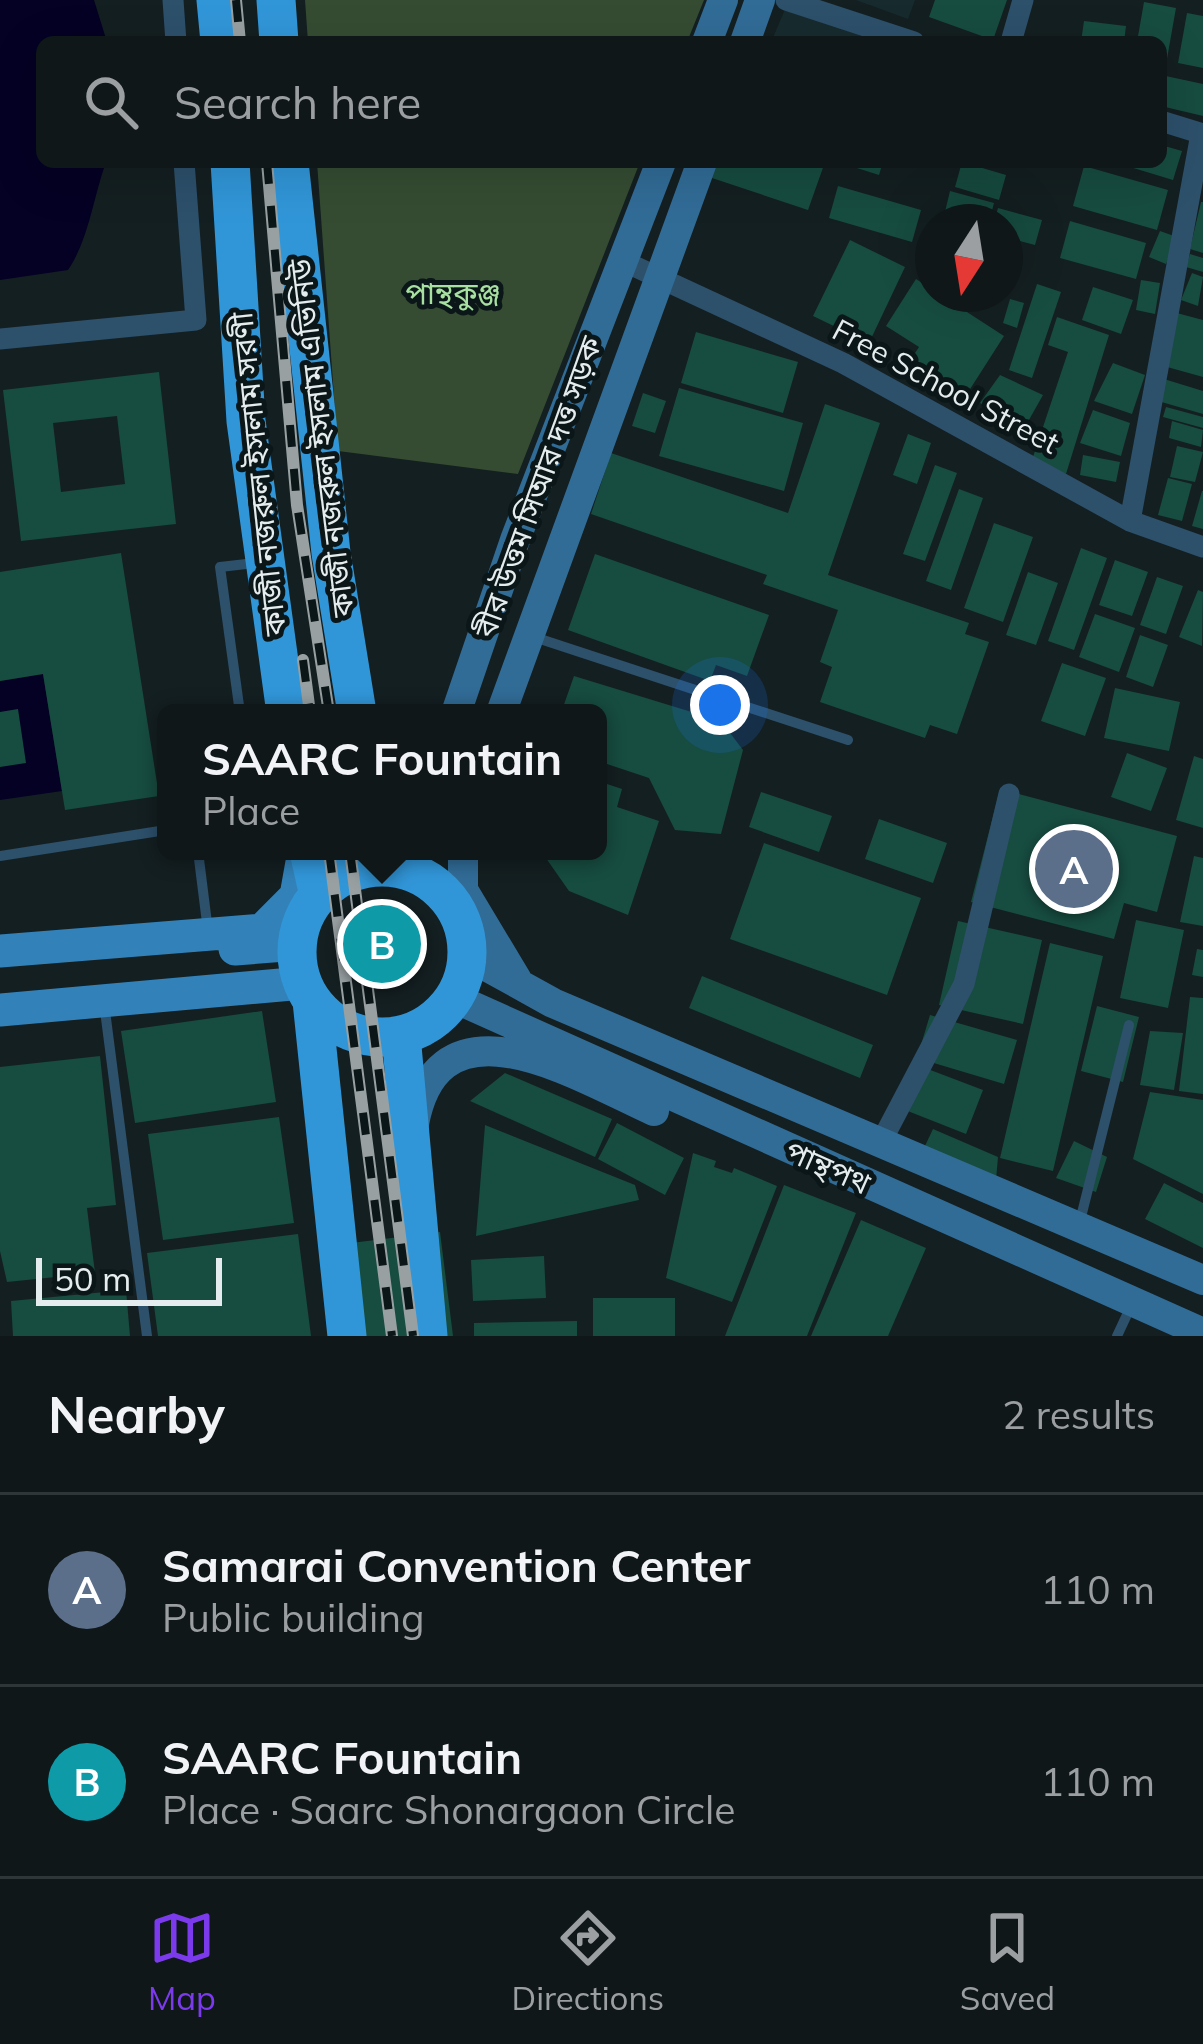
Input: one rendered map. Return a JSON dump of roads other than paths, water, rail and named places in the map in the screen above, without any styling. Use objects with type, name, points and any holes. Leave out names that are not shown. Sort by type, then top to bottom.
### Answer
[{"type":"highway","points":[[276,0],[279,36]]},
{"type":"highway","name":"কাজী নজরুল ইসলাম সরণী","points":[[230,168],[246,421],[285,704]]},
{"type":"highway","name":"কাজী নজরুল ইসলাম এভিনিউ","points":[[290,168],[331,553],[356,704]]},
{"type":"highway","points":[[309,860],[319,896]]},
{"type":"highway","points":[[311,987],[364,1034],[401,1035],[440,1015],[454,998],[468,956],[453,905],[400,861],[345,876],[319,896],[302,923],[311,987],[373,1336]]},
{"type":"highway","points":[[311,987],[347,1336]]},
{"type":"highway","points":[[401,1035],[428,1336]]},
{"type":"main road","points":[[709,36],[723,0]]},
{"type":"main road","points":[[747,36],[760,0]]},
{"type":"main road","name":"বীর উত্তম সিআর দত্ত সড়ক","points":[[459,704],[515,540],[659,168]]},
{"type":"main road","name":"বীর উত্তম সিআর দত্ত সড়ক","points":[[504,704],[700,168]]},
{"type":"main road","points":[[515,540],[558,554]]},
{"type":"main road","points":[[493,606],[531,627]]},
{"type":"main road","points":[[0,951],[262,930],[288,909],[305,860]]},
{"type":"main road","points":[[463,860],[463,890],[470,907],[522,987]]},
{"type":"main road","name":"পান্থপথ","points":[[468,956],[522,987],[1203,1280]]},
{"type":"main road","points":[[0,970],[311,987]]},
{"type":"main road","points":[[0,1010],[311,987]]},
{"type":"main road","name":"পান্থপথ","points":[[454,998],[1203,1333]]},
{"type":"main road","points":[[411,1142],[419,1099],[440,1067],[457,1056],[488,1049],[541,1061],[1053,1286],[1084,1282]]},
{"type":"street","points":[[172,0],[175,36]]},
{"type":"street","points":[[786,0],[896,36]]},
{"type":"street","points":[[1013,36],[1023,0]]},
{"type":"street","points":[[1130,521],[1202,134],[1167,123]]},
{"type":"street","points":[[0,339],[196,320],[184,168]]},
{"type":"street","points":[[623,262],[661,277]]},
{"type":"street","name":"Free School Street","points":[[661,277],[843,363],[1130,521],[1203,547]]},
{"type":"street","points":[[880,1144],[964,983],[1010,794]]},
{"type":"lane","points":[[240,704],[220,567],[265,562]]},
{"type":"lane","points":[[531,627],[848,740]]},
{"type":"lane","points":[[0,856],[157,831]]},
{"type":"lane","points":[[199,860],[209,936]]},
{"type":"lane","points":[[104,1000],[147,1336]]},
{"type":"lane","points":[[1078,1228],[1129,1025]]},
{"type":"lane","points":[[1118,1336],[1132,1302]]},
{"type":"water","points":[[0,0],[94,0],[105,36],[36,36],[36,168],[104,168],[81,245],[68,270],[0,280]]},
{"type":"water","points":[[43,674],[62,791],[0,800],[0,681]]},
{"type":"water","points":[[382,907],[411,919],[423,948],[411,977],[382,989],[353,977],[341,948],[353,919]]},
{"type":"railway","points":[[236,0],[239,36]]},
{"type":"railway","points":[[268,168],[297,505],[328,704]]},
{"type":"railway","points":[[303,660],[309,704]]},
{"type":"railway","points":[[330,860],[392,1336]]},
{"type":"railway","points":[[351,860],[413,1336]]},
{"type":"place","name":"Samarai Convention Center","points":[[1074,869]]},
{"type":"place","name":"SAARC Fountain","points":[[382,944]]},
{"type":"park label","name":"পান্থকুঞ্জ","points":[[453,293]]}]
